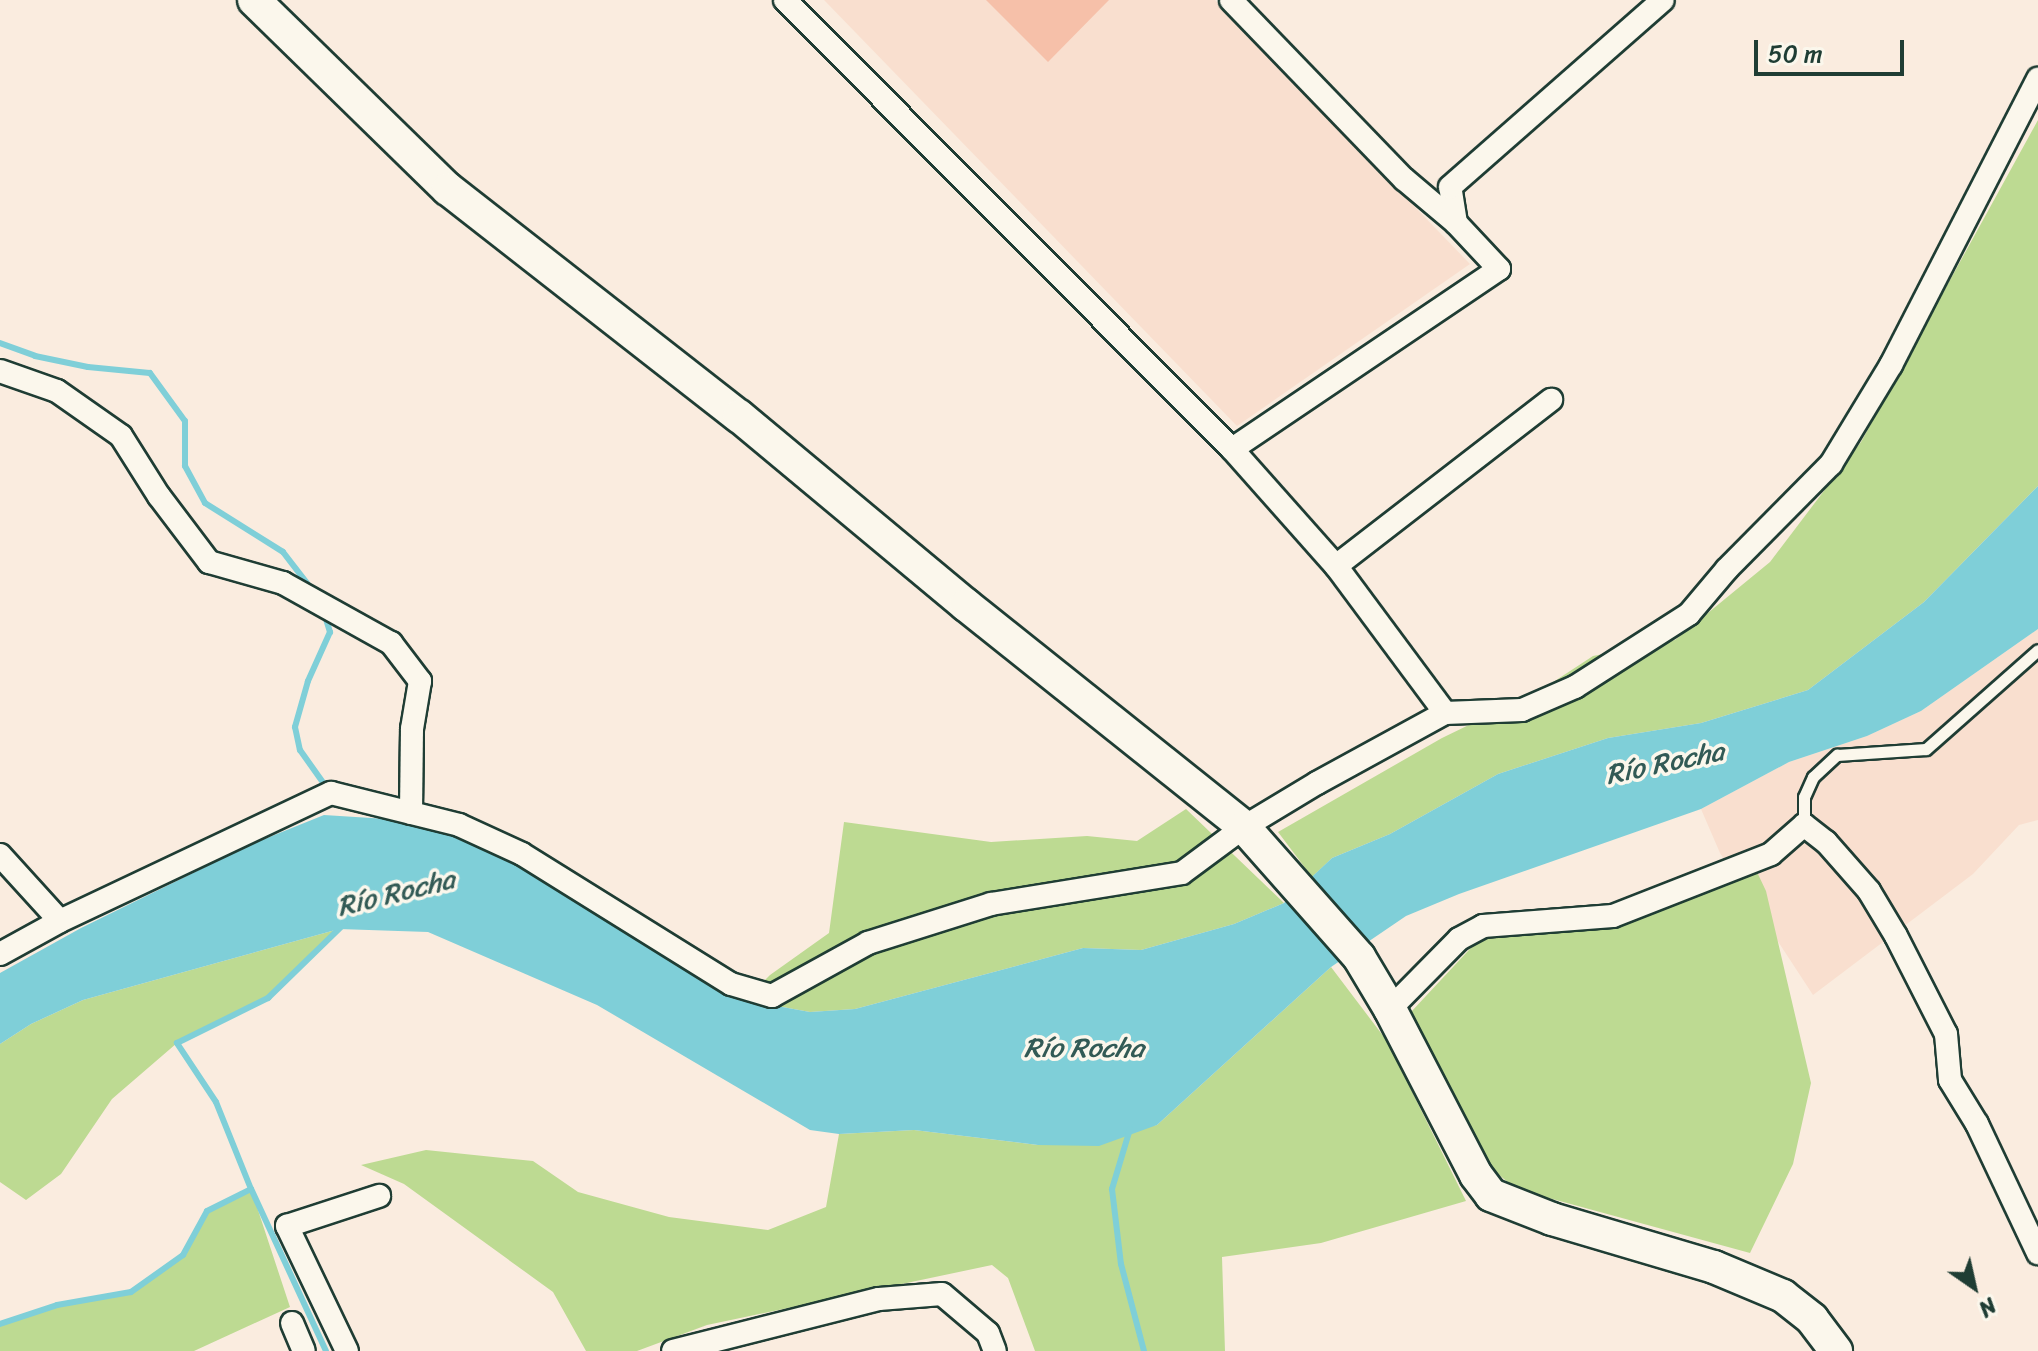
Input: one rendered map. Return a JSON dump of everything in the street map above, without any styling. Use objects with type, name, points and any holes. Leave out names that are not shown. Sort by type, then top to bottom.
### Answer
[{"type":"main road","points":[[254,0],[448,189],[739,416],[966,605],[1244,827],[1359,957],[1390,1009],[1476,1175],[1491,1195],[1552,1219],[1714,1267],[1783,1296],[1812,1319],[1836,1351]]},
{"type":"street","points":[[785,0],[1232,449],[1336,566],[1445,713]]},
{"type":"street","points":[[1231,0],[1404,179],[1456,223],[1499,269],[1232,449]]},
{"type":"street","points":[[1456,223],[1450,187],[1663,0]]},
{"type":"street","points":[[0,954],[60,921],[331,793],[459,825],[522,854],[731,984],[772,996],[868,943],[991,904],[1182,873],[1244,827],[1380,746],[1445,713],[1522,710],[1575,687],[1689,614],[1727,569],[1831,464],[1891,365],[2038,79]]},
{"type":"street","points":[[0,371],[57,391],[121,436],[159,496],[209,562],[283,583],[391,643],[420,681],[412,729],[411,813]]},
{"type":"street","points":[[1336,566],[1551,400]]},
{"type":"street","points":[[1390,1009],[1459,939],[1483,926],[1613,916],[1771,854],[1804,825],[1826,842],[1869,891],[1896,936],[1946,1034],[1950,1080],[1977,1124],[2038,1253]]},
{"type":"street","points":[[0,855],[60,921]]},
{"type":"street","points":[[347,1351],[287,1226],[379,1196]]},
{"type":"street","points":[[673,1351],[879,1299],[942,1294],[988,1333],[995,1351]]},
{"type":"street","points":[[292,1323],[304,1351]]},
{"type":"lane","points":[[1804,825],[1804,797],[1813,777],[1837,755],[1926,749],[2038,650]]},
{"type":"shaded area","points":[[824,0],[1215,0],[1470,264],[1237,426]]},
{"type":"shaded area","points":[[2038,629],[2038,820],[2019,825],[1973,874],[1813,995],[1720,853],[1701,809],[1789,762],[1867,736],[1921,711]]},
{"type":"green space","points":[[2038,120],[2038,486],[1924,602],[1808,690],[1701,723],[1608,738],[1498,774],[1390,834],[1332,858],[1312,877],[1278,832],[1442,738],[1541,690],[1593,656],[1675,640],[1770,562],[1861,442]]},
{"type":"green space","points":[[1186,809],[1284,903],[1234,924],[1141,950],[1083,948],[855,1009],[810,1012],[745,1000],[770,975],[829,933],[844,822],[991,842],[1087,836],[1137,841]]},
{"type":"green space","points":[[1757,872],[1766,891],[1811,1083],[1793,1164],[1750,1253],[1516,1189],[1492,1169],[1411,1012],[1482,936],[1619,926]]},
{"type":"green space","points":[[339,929],[268,998],[177,1043],[112,1099],[61,1174],[26,1200],[0,1182],[0,1044],[31,1024],[83,1000]]},
{"type":"green space","points":[[1331,967],[1387,1041],[1466,1201],[1321,1243],[1222,1257],[1225,1351],[1035,1351],[1008,1278],[992,1265],[707,1325],[637,1351],[586,1351],[553,1292],[404,1184],[361,1165],[426,1150],[533,1161],[578,1192],[669,1217],[768,1230],[826,1207],[839,1134],[914,1130],[1038,1145],[1157,1125]]},
{"type":"green space","points":[[251,1189],[290,1307],[194,1351],[0,1351],[0,1324],[57,1305],[131,1292],[183,1255],[207,1211]]},
{"type":"water","name":"Río Rocha","points":[[2038,486],[2038,629],[1921,711],[1867,736],[1789,762],[1701,809],[1459,894],[1406,916],[1331,967],[1157,1125],[1099,1146],[1038,1145],[914,1130],[839,1134],[810,1130],[597,1005],[428,932],[339,929],[83,1000],[31,1024],[0,1044],[0,973],[81,928],[252,844],[324,815],[387,819],[475,839],[745,1000],[810,1012],[855,1009],[1083,948],[1141,950],[1234,924],[1284,903],[1332,858],[1390,834],[1498,774],[1608,738],[1701,723],[1808,690],[1924,602]]},
{"type":"building","points":[[986,0],[1109,0],[1048,62]]},
{"type":"waterway","points":[[0,343],[35,356],[88,367],[150,373],[185,421],[185,466],[205,503],[283,552],[310,587]]},
{"type":"waterway","points":[[326,619],[330,632],[308,681],[295,727],[300,750],[329,791]]},
{"type":"waterway","points":[[326,1351],[251,1189],[216,1102],[177,1043],[268,998],[345,923]]},
{"type":"waterway","points":[[1130,1129],[1112,1189],[1121,1264],[1144,1351]]},
{"type":"waterway","points":[[0,1324],[57,1305],[131,1292],[183,1255],[207,1211],[251,1189]]}]
